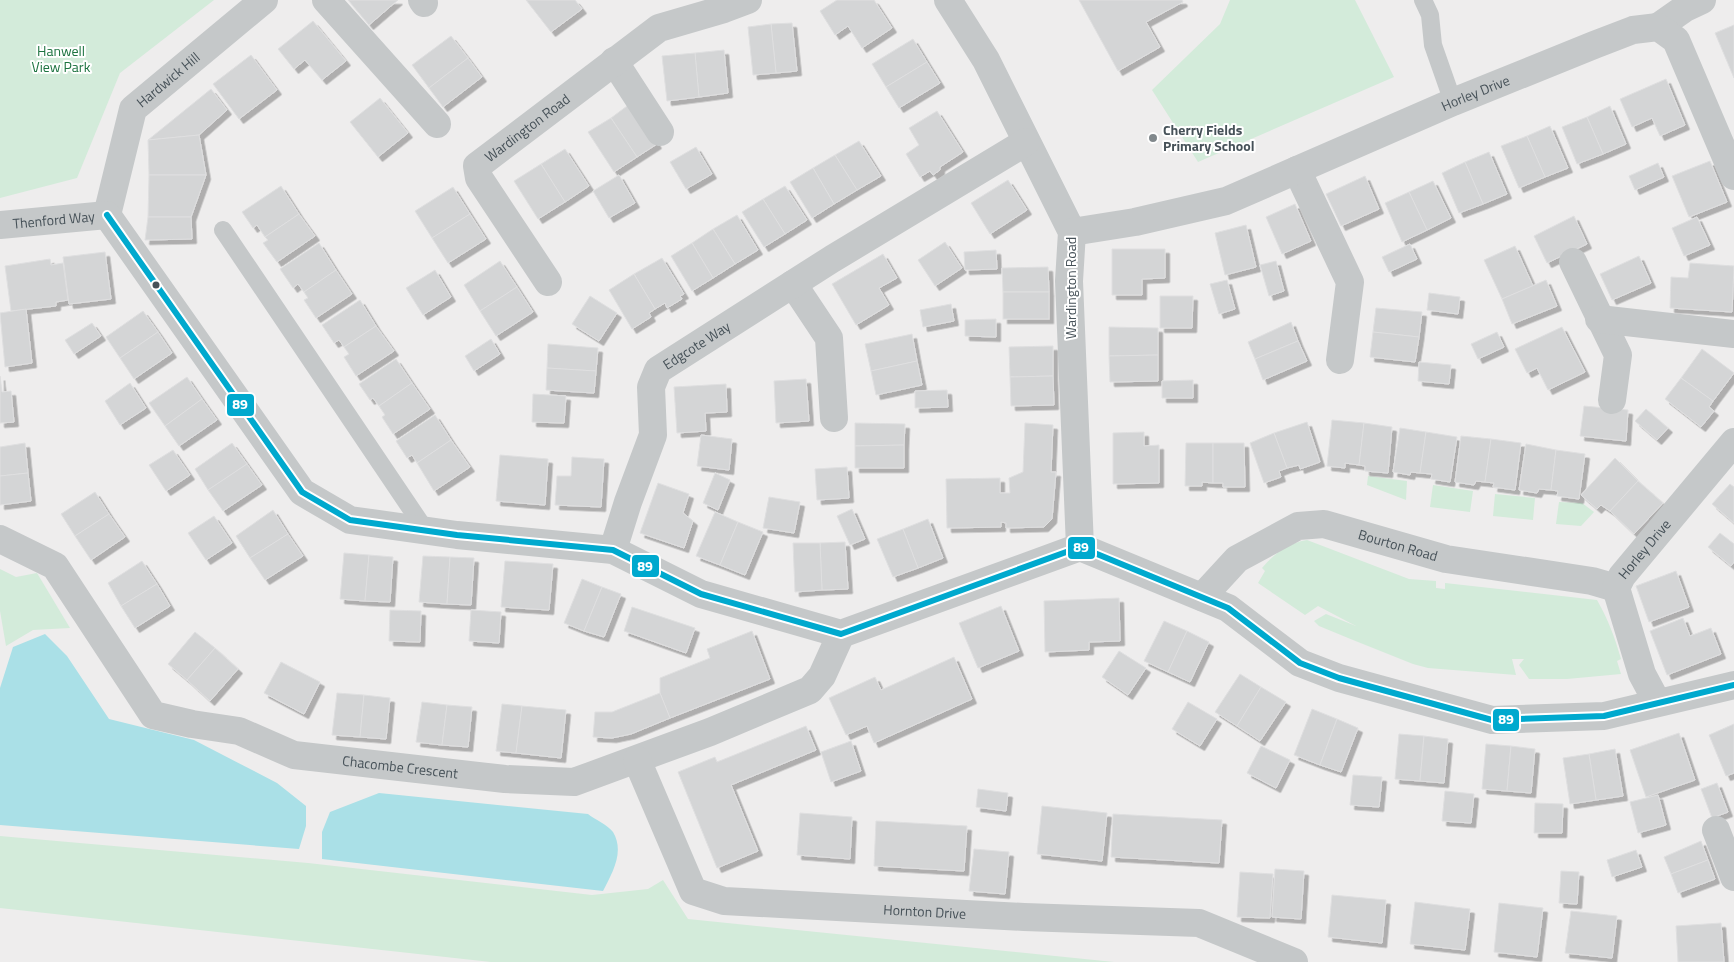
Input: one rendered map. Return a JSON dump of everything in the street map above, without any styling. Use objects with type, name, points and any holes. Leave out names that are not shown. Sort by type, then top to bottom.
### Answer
[{"type":"street","name":"Hardwick Hill","points":[[107,215],[132,109],[264,0]]},
{"type":"street","points":[[326,0],[436,124]]},
{"type":"street","name":"Wardington Road","points":[[548,282],[479,178],[477,166],[658,28],[724,10],[748,0]]},
{"type":"street","name":"Wardington Road","points":[[948,0],[986,60],[1072,232],[1069,281],[1080,547]]},
{"type":"street","name":"Horley Drive","points":[[1072,232],[1135,222],[1226,201],[1453,102],[1634,30],[1658,27],[1686,8],[1702,0]]},
{"type":"street","points":[[1658,27],[1676,40],[1734,176]]},
{"type":"street","points":[[614,61],[660,132]]},
{"type":"street","name":"Edgcote Way","points":[[613,550],[628,502],[654,435],[651,387],[658,370],[793,284],[1026,142]]},
{"type":"street","points":[[1297,170],[1350,282],[1340,360]]},
{"type":"street","name":"Thenford Way","points":[[0,225],[107,215]]},
{"type":"street","points":[[107,215],[302,492],[350,520],[426,531],[613,550],[701,594],[841,634],[1080,547],[1228,608],[1300,663],[1339,678],[1492,720],[1604,716],[1734,685]]},
{"type":"street","points":[[1573,262],[1618,355],[1612,400]]},
{"type":"street","points":[[793,284],[830,338],[834,418]]},
{"type":"street","points":[[1599,319],[1734,334]]},
{"type":"street","name":"Horley Drive","points":[[1658,702],[1642,674],[1616,588],[1622,576],[1734,442]]},
{"type":"street","name":"Bourton Road","points":[[1202,597],[1238,559],[1298,526],[1324,524],[1446,558],[1592,581],[1616,588]]},
{"type":"street","name":"Chacombe Crescent","points":[[0,539],[56,566],[153,715],[192,724],[239,731],[294,755],[505,779],[574,782],[637,760],[810,690],[822,676],[841,634]]},
{"type":"street","name":"Hornton Drive","points":[[637,760],[693,891],[734,901],[1024,917],[1199,923],[1294,962]]},
{"type":"street","points":[[1716,830],[1734,877]]},
{"type":"lane","points":[[1423,0],[1430,15],[1433,44],[1453,102]]},
{"type":"lane","points":[[223,230],[426,531]]},
{"type":"green space","name":"Hanwell View Park","points":[[0,0],[214,0],[120,73],[77,178],[0,198]]},
{"type":"green space","points":[[1230,0],[1355,0],[1394,77],[1198,162],[1152,90],[1220,24]]},
{"type":"green space","points":[[1368,476],[1407,481],[1406,500],[1367,485]]},
{"type":"green space","points":[[1433,485],[1473,491],[1470,512],[1430,507]]},
{"type":"green space","points":[[1495,494],[1535,498],[1533,520],[1493,516]]},
{"type":"green space","points":[[1559,502],[1582,503],[1594,512],[1581,526],[1556,524]]},
{"type":"green space","points":[[1307,540],[1409,579],[1436,581],[1436,588],[1445,589],[1445,583],[1597,600],[1608,621],[1621,659],[1617,661],[1621,674],[1567,679],[1529,679],[1519,665],[1524,659],[1512,659],[1516,675],[1428,668],[1413,664],[1319,626],[1314,621],[1326,614],[1356,626],[1318,606],[1305,615],[1258,583],[1265,571],[1262,568],[1271,558],[1288,546]]},
{"type":"green space","points":[[0,569],[16,577],[37,573],[70,628],[33,630],[6,646],[0,611]]},
{"type":"green space","points":[[0,836],[308,863],[592,895],[648,889],[663,880],[688,919],[1114,962],[491,962],[0,908]]},
{"type":"water","points":[[45,634],[67,656],[109,719],[194,740],[277,783],[306,806],[306,826],[299,849],[0,825],[0,688],[13,647]]},
{"type":"water","points":[[379,793],[588,814],[613,832],[618,847],[616,862],[603,891],[322,859],[322,832],[330,812]]},
{"type":"building","points":[[348,0],[398,0],[369,25]]},
{"type":"building","points":[[526,0],[575,0],[582,9],[551,32]]},
{"type":"building","points":[[837,0],[874,0],[892,28],[862,48],[848,26],[835,35],[820,11]]},
{"type":"building","points":[[1079,0],[1182,0],[1183,2],[1146,22],[1160,47],[1118,71]]},
{"type":"building","points":[[313,21],[346,61],[322,80],[305,60],[294,69],[278,49]]},
{"type":"building","points":[[792,23],[797,71],[776,73],[771,24]]},
{"type":"building","points":[[771,24],[776,73],[753,75],[748,27]]},
{"type":"building","points":[[1734,25],[1734,78],[1715,33]]},
{"type":"building","points":[[451,36],[468,58],[429,88],[412,65]]},
{"type":"building","points":[[913,39],[927,62],[886,87],[872,64]]},
{"type":"building","points":[[724,50],[728,93],[699,97],[695,53]]},
{"type":"building","points":[[695,53],[699,97],[667,101],[662,56]]},
{"type":"building","points":[[251,55],[277,90],[239,119],[213,84]]},
{"type":"building","points":[[468,58],[482,77],[443,107],[429,88]]},
{"type":"building","points":[[927,62],[940,83],[899,108],[886,87]]},
{"type":"building","points":[[1666,79],[1685,125],[1660,136],[1652,118],[1632,127],[1620,99]]},
{"type":"building","points":[[211,89],[227,110],[199,135],[148,140]]},
{"type":"building","points":[[380,98],[408,133],[378,157],[350,122]]},
{"type":"building","points":[[631,103],[657,144],[637,157],[611,118]]},
{"type":"building","points":[[1610,106],[1626,144],[1603,154],[1587,117]]},
{"type":"building","points":[[937,111],[963,152],[940,167],[940,170],[933,175],[930,171],[920,177],[906,154],[919,145],[909,128]]},
{"type":"building","points":[[1587,117],[1603,154],[1577,164],[1562,127]]},
{"type":"building","points":[[611,118],[637,157],[614,172],[588,132]]},
{"type":"building","points":[[1550,126],[1568,168],[1545,177],[1527,136]]},
{"type":"building","points":[[199,135],[206,175],[149,175],[148,140]]},
{"type":"building","points":[[1527,136],[1545,177],[1519,188],[1501,146]]},
{"type":"building","points":[[859,141],[881,176],[857,190],[835,155]]},
{"type":"building","points":[[696,147],[712,174],[686,189],[670,162]]},
{"type":"building","points":[[565,149],[589,186],[565,202],[541,164]]},
{"type":"building","points":[[1489,152],[1507,194],[1483,204],[1465,162]]},
{"type":"building","points":[[835,155],[857,190],[834,204],[813,168]]},
{"type":"building","points":[[1710,161],[1727,202],[1689,217],[1672,176]]},
{"type":"building","points":[[1465,162],[1483,204],[1459,213],[1442,173]]},
{"type":"building","points":[[1658,163],[1664,177],[1635,190],[1629,176]]},
{"type":"building","points":[[541,164],[565,202],[538,219],[514,181]]},
{"type":"building","points":[[813,168],[834,204],[812,218],[790,182]]},
{"type":"building","points":[[149,175],[206,175],[191,217],[148,217]]},
{"type":"building","points":[[619,175],[635,203],[609,218],[593,191]]},
{"type":"building","points":[[1365,176],[1379,209],[1341,226],[1326,194]]},
{"type":"building","points":[[1008,180],[1027,210],[990,234],[971,203]]},
{"type":"building","points":[[1433,181],[1451,218],[1427,230],[1409,192]]},
{"type":"building","points":[[281,186],[299,214],[265,237],[257,225],[253,228],[242,212]]},
{"type":"building","points":[[785,186],[807,220],[785,234],[763,199]]},
{"type":"building","points":[[453,187],[470,214],[432,238],[415,211]]},
{"type":"building","points":[[1409,192],[1427,230],[1402,242],[1385,203]]},
{"type":"building","points":[[763,199],[785,234],[764,247],[742,212]]},
{"type":"building","points":[[1295,204],[1311,241],[1282,254],[1266,217]]},
{"type":"building","points":[[299,214],[315,236],[277,262],[263,243],[268,240],[265,237]]},
{"type":"building","points":[[470,214],[486,239],[448,263],[432,238]]},
{"type":"building","points":[[737,215],[758,250],[735,264],[713,229]]},
{"type":"building","points":[[1574,216],[1587,244],[1547,263],[1534,236]]},
{"type":"building","points":[[148,217],[191,217],[192,239],[145,240]]},
{"type":"building","points":[[1697,217],[1710,245],[1684,256],[1672,228]]},
{"type":"building","points":[[1246,225],[1256,267],[1225,275],[1215,233]]},
{"type":"building","points":[[713,229],[735,264],[713,278],[692,243]]},
{"type":"building","points":[[945,242],[962,268],[935,286],[918,260]]},
{"type":"building","points":[[319,243],[336,270],[304,292],[298,284],[293,288],[280,269]]},
{"type":"building","points":[[692,243],[713,278],[692,291],[671,256]]},
{"type":"building","points":[[1410,244],[1417,259],[1389,272],[1382,257]]},
{"type":"building","points":[[1515,246],[1533,286],[1502,299],[1484,260]]},
{"type":"building","points":[[1112,249],[1165,249],[1165,278],[1142,279],[1142,295],[1112,295]]},
{"type":"building","points":[[996,250],[997,269],[965,270],[964,252]]},
{"type":"building","points":[[105,252],[111,299],[69,304],[63,257]]},
{"type":"building","points":[[883,254],[897,278],[879,288],[889,305],[856,325],[832,284]]},
{"type":"building","points":[[1639,256],[1651,283],[1612,300],[1600,274]]},
{"type":"building","points":[[662,258],[684,294],[680,296],[682,299],[667,308],[665,303],[655,309],[634,274]]},
{"type":"building","points":[[50,259],[51,265],[63,263],[68,300],[56,302],[56,306],[11,311],[5,266]]},
{"type":"building","points":[[500,261],[517,287],[480,311],[464,285]]},
{"type":"building","points":[[1276,261],[1284,291],[1269,296],[1260,265]]},
{"type":"building","points":[[1690,263],[1734,266],[1732,312],[1670,308],[1671,277],[1688,278]]},
{"type":"building","points":[[1048,267],[1049,292],[1003,292],[1002,268]]},
{"type":"building","points":[[336,270],[352,294],[316,318],[304,300],[308,298],[304,292]]},
{"type":"building","points":[[435,270],[451,297],[423,315],[406,288]]},
{"type":"building","points":[[634,274],[655,309],[649,313],[651,317],[632,329],[609,290]]},
{"type":"building","points":[[1227,280],[1235,309],[1219,314],[1210,284]]},
{"type":"building","points":[[1546,280],[1557,306],[1512,324],[1502,299]]},
{"type":"building","points":[[517,287],[533,312],[496,336],[480,311]]},
{"type":"building","points":[[1003,292],[1049,292],[1049,319],[1003,319]]},
{"type":"building","points":[[1429,293],[1460,297],[1458,314],[1427,310]]},
{"type":"building","points":[[590,296],[617,313],[599,341],[572,324]]},
{"type":"building","points":[[1160,296],[1193,296],[1192,328],[1160,328]]},
{"type":"building","points":[[360,300],[376,326],[344,347],[339,340],[334,343],[322,325]]},
{"type":"building","points":[[951,304],[954,321],[923,327],[920,310]]},
{"type":"building","points":[[1376,308],[1422,312],[1419,337],[1373,332]]},
{"type":"building","points":[[26,309],[32,363],[5,367],[0,313]]},
{"type":"building","points":[[143,311],[158,332],[120,358],[106,337]]},
{"type":"building","points":[[996,319],[996,337],[965,336],[965,320]]},
{"type":"building","points":[[1291,322],[1298,341],[1255,359],[1248,342]]},
{"type":"building","points":[[92,323],[101,336],[74,354],[65,340]]},
{"type":"building","points":[[376,326],[394,351],[356,376],[344,357],[349,354],[344,347]]},
{"type":"building","points":[[1109,327],[1158,328],[1158,355],[1109,356]]},
{"type":"building","points":[[1562,327],[1585,372],[1548,390],[1537,368],[1527,373],[1515,349]]},
{"type":"building","points":[[158,332],[172,353],[134,379],[120,358]]},
{"type":"building","points":[[1373,332],[1419,337],[1415,362],[1370,357]]},
{"type":"building","points":[[1497,332],[1504,347],[1478,359],[1471,344]]},
{"type":"building","points":[[912,334],[917,361],[871,371],[865,344]]},
{"type":"building","points":[[491,339],[500,354],[474,371],[465,356]]},
{"type":"building","points":[[1298,341],[1307,361],[1263,380],[1255,359]]},
{"type":"building","points":[[548,344],[598,348],[596,371],[547,368]]},
{"type":"building","points":[[1053,346],[1053,376],[1010,377],[1009,347]]},
{"type":"building","points":[[1702,349],[1734,373],[1713,401],[1681,378]]},
{"type":"building","points":[[1158,355],[1158,381],[1110,382],[1109,356]]},
{"type":"building","points":[[396,359],[412,383],[379,406],[373,398],[370,400],[359,384]]},
{"type":"building","points":[[917,361],[922,385],[876,395],[871,371]]},
{"type":"building","points":[[1419,362],[1451,365],[1449,384],[1418,381]]},
{"type":"building","points":[[547,368],[596,371],[594,393],[546,390]]},
{"type":"building","points":[[0,376],[2,392],[11,391],[14,422],[0,423]]},
{"type":"building","points":[[1053,376],[1054,405],[1011,406],[1010,377]]},
{"type":"building","points":[[187,377],[202,399],[165,426],[149,403]]},
{"type":"building","points":[[1681,378],[1713,401],[1709,407],[1714,411],[1701,427],[1665,399]]},
{"type":"building","points":[[806,379],[809,421],[776,423],[774,381]]},
{"type":"building","points":[[1193,380],[1193,398],[1162,398],[1162,381]]},
{"type":"building","points":[[130,383],[146,408],[120,425],[105,401]]},
{"type":"building","points":[[412,383],[430,409],[393,434],[382,417],[385,415],[379,406]]},
{"type":"building","points":[[726,384],[727,412],[705,413],[706,431],[677,433],[674,387]]},
{"type":"building","points":[[947,390],[948,407],[915,408],[915,391]]},
{"type":"building","points":[[533,394],[566,396],[564,423],[532,422]]},
{"type":"building","points":[[202,399],[217,420],[179,446],[165,426]]},
{"type":"building","points":[[1584,406],[1628,410],[1626,441],[1580,436]]},
{"type":"building","points":[[1646,409],[1668,428],[1657,440],[1635,421]]},
{"type":"building","points":[[435,415],[451,440],[417,463],[412,455],[407,458],[396,441]]},
{"type":"building","points":[[1332,420],[1364,423],[1359,465],[1345,463],[1345,468],[1327,466]]},
{"type":"building","points":[[1307,422],[1320,462],[1300,469],[1299,465],[1287,468],[1274,433]]},
{"type":"building","points":[[855,423],[905,424],[904,445],[855,446]]},
{"type":"building","points":[[1025,423],[1053,425],[1051,472],[1056,472],[1052,519],[1044,527],[1006,528],[1006,523],[1001,522],[1001,527],[947,528],[946,479],[1000,478],[1000,493],[1010,493],[1009,478],[1023,472]]},
{"type":"building","points":[[1364,423],[1392,427],[1388,473],[1365,471],[1365,466],[1359,465]]},
{"type":"building","points":[[1400,428],[1426,432],[1420,473],[1411,472],[1410,475],[1393,472]]},
{"type":"building","points":[[1144,432],[1144,446],[1159,445],[1159,483],[1113,484],[1113,433]]},
{"type":"building","points":[[1426,432],[1457,437],[1450,482],[1431,479],[1432,474],[1420,473]]},
{"type":"building","points":[[1274,433],[1287,468],[1279,471],[1281,477],[1264,483],[1250,443]]},
{"type":"building","points":[[701,435],[732,439],[729,470],[697,466]]},
{"type":"building","points":[[1461,436],[1491,439],[1485,482],[1476,481],[1474,485],[1455,482]]},
{"type":"building","points":[[1491,439],[1521,443],[1515,490],[1493,487],[1494,483],[1485,482]]},
{"type":"building","points":[[451,440],[470,467],[434,491],[417,463]]},
{"type":"building","points":[[25,443],[28,473],[0,476],[0,447]]},
{"type":"building","points":[[232,443],[247,464],[208,490],[195,469]]},
{"type":"building","points":[[1186,443],[1213,443],[1213,483],[1202,482],[1202,486],[1185,486]]},
{"type":"building","points":[[1213,443],[1244,443],[1245,487],[1223,487],[1223,483],[1213,483]]},
{"type":"building","points":[[1526,444],[1556,450],[1551,490],[1539,489],[1537,493],[1519,490]]},
{"type":"building","points":[[904,445],[904,468],[855,468],[855,446]]},
{"type":"building","points":[[173,450],[190,475],[166,491],[149,465]]},
{"type":"building","points":[[1556,450],[1585,454],[1579,499],[1557,496],[1558,491],[1551,490]]},
{"type":"building","points":[[500,455],[548,459],[545,505],[496,501]]},
{"type":"building","points":[[572,457],[604,459],[601,507],[555,505],[557,476],[571,476]]},
{"type":"building","points":[[1615,458],[1638,481],[1610,511],[1601,505],[1597,509],[1581,495]]},
{"type":"building","points":[[247,464],[262,485],[223,511],[208,490]]},
{"type":"building","points":[[847,467],[849,498],[817,500],[815,469]]},
{"type":"building","points":[[28,473],[31,501],[0,505],[0,476]]},
{"type":"building","points":[[715,473],[730,480],[718,510],[703,503]]},
{"type":"building","points":[[1638,481],[1663,503],[1634,534],[1610,511]]},
{"type":"building","points":[[658,483],[689,494],[683,513],[693,521],[684,548],[640,533]]},
{"type":"building","points":[[1730,484],[1734,487],[1734,523],[1712,504]]},
{"type":"building","points":[[95,492],[109,514],[75,536],[61,514]]},
{"type":"building","points":[[769,497],[800,502],[794,533],[763,528]]},
{"type":"building","points":[[852,509],[865,539],[850,545],[837,516]]},
{"type":"building","points":[[273,510],[288,534],[250,558],[236,536]]},
{"type":"building","points":[[715,512],[738,522],[720,565],[696,556]]},
{"type":"building","points":[[109,514],[125,537],[91,560],[75,536]]},
{"type":"building","points":[[214,516],[232,543],[206,560],[188,533]]},
{"type":"building","points":[[928,519],[943,558],[918,568],[903,529]]},
{"type":"building","points":[[738,522],[763,532],[745,575],[720,565]]},
{"type":"building","points":[[903,529],[918,568],[893,577],[877,539]]},
{"type":"building","points":[[1720,533],[1734,544],[1734,562],[1731,566],[1708,547]]},
{"type":"building","points":[[288,534],[303,556],[265,580],[250,558]]},
{"type":"building","points":[[845,542],[848,589],[822,590],[820,543]]},
{"type":"building","points":[[793,543],[820,543],[822,590],[795,592]]},
{"type":"building","points":[[344,553],[369,555],[365,601],[340,599]]},
{"type":"building","points":[[369,555],[393,557],[390,602],[365,601]]},
{"type":"building","points":[[423,556],[450,557],[447,604],[419,602]]},
{"type":"building","points":[[450,557],[474,558],[471,605],[447,604]]},
{"type":"building","points":[[142,561],[157,584],[121,606],[108,583]]},
{"type":"building","points":[[505,561],[553,564],[549,610],[501,607]]},
{"type":"building","points":[[1676,571],[1689,607],[1649,622],[1636,586]]},
{"type":"building","points":[[582,579],[602,587],[584,631],[564,623]]},
{"type":"building","points":[[157,584],[170,606],[135,628],[121,606]]},
{"type":"building","points":[[602,587],[621,594],[604,637],[584,631]]},
{"type":"building","points":[[1119,598],[1120,641],[1089,642],[1089,650],[1045,652],[1044,601]]},
{"type":"building","points":[[1001,606],[1019,651],[978,668],[959,623]]},
{"type":"building","points":[[632,607],[695,628],[686,653],[624,631]]},
{"type":"building","points":[[390,610],[421,611],[420,642],[389,641]]},
{"type":"building","points":[[471,610],[501,612],[499,643],[469,641]]},
{"type":"building","points":[[1683,618],[1690,636],[1711,628],[1721,654],[1667,675],[1650,631]]},
{"type":"building","points":[[1164,621],[1187,631],[1168,672],[1144,661]]},
{"type":"building","points":[[752,631],[770,679],[670,718],[660,693],[660,678],[710,658],[707,649]]},
{"type":"building","points":[[1187,631],[1209,642],[1190,682],[1168,672]]},
{"type":"building","points":[[195,632],[215,648],[187,680],[168,664]]},
{"type":"building","points":[[215,648],[238,669],[210,701],[187,680]]},
{"type":"building","points":[[1119,651],[1146,668],[1128,695],[1102,677]]},
{"type":"building","points":[[954,657],[972,699],[874,743],[867,726],[846,735],[829,698],[875,677],[881,690]]},
{"type":"building","points":[[281,662],[320,682],[304,714],[264,693]]},
{"type":"building","points":[[1240,674],[1261,687],[1237,726],[1215,712]]},
{"type":"building","points":[[1261,687],[1286,702],[1260,741],[1237,726]]},
{"type":"building","points":[[337,693],[364,695],[360,737],[332,735]]},
{"type":"building","points":[[660,693],[670,718],[631,734],[612,738],[593,737],[595,712],[612,712]]},
{"type":"building","points":[[364,695],[390,698],[386,739],[360,737]]},
{"type":"building","points":[[422,702],[447,705],[442,745],[416,742]]},
{"type":"building","points":[[1188,702],[1217,719],[1200,746],[1172,729]]},
{"type":"building","points":[[502,704],[522,706],[516,753],[496,751]]},
{"type":"building","points":[[447,705],[472,707],[468,747],[442,745]]},
{"type":"building","points":[[522,706],[566,710],[561,758],[516,753]]},
{"type":"building","points":[[1312,709],[1337,719],[1320,765],[1294,755]]},
{"type":"building","points":[[1337,719],[1358,728],[1341,772],[1320,765]]},
{"type":"building","points":[[1734,724],[1734,773],[1726,776],[1709,735]]},
{"type":"building","points":[[806,726],[816,750],[731,785],[758,851],[717,868],[678,772],[715,757],[717,762]]},
{"type":"building","points":[[1679,733],[1695,780],[1646,797],[1630,750]]},
{"type":"building","points":[[1399,734],[1424,736],[1420,781],[1395,779]]},
{"type":"building","points":[[1424,736],[1448,739],[1444,783],[1420,781]]},
{"type":"building","points":[[851,741],[861,771],[831,782],[821,752]]},
{"type":"building","points":[[1486,744],[1511,746],[1507,791],[1482,789]]},
{"type":"building","points":[[1261,746],[1290,760],[1276,788],[1247,773]]},
{"type":"building","points":[[1511,746],[1535,749],[1531,793],[1507,791]]},
{"type":"building","points":[[1615,749],[1623,796],[1596,800],[1589,754]]},
{"type":"building","points":[[1589,754],[1596,800],[1570,804],[1563,758]]},
{"type":"building","points":[[1353,775],[1382,777],[1379,807],[1350,805]]},
{"type":"building","points":[[1717,783],[1728,812],[1712,818],[1701,789]]},
{"type":"building","points":[[978,789],[1008,793],[1006,811],[976,807]]},
{"type":"building","points":[[1445,791],[1474,794],[1471,823],[1442,821]]},
{"type":"building","points":[[1658,795],[1666,825],[1638,833],[1630,802]]},
{"type":"building","points":[[1535,803],[1563,804],[1562,833],[1534,833]]},
{"type":"building","points":[[1042,806],[1107,813],[1102,861],[1037,854]]},
{"type":"building","points":[[800,813],[852,817],[850,859],[797,855]]},
{"type":"building","points":[[1113,814],[1222,820],[1219,863],[1111,857]]},
{"type":"building","points":[[876,821],[967,826],[964,871],[874,866]]},
{"type":"building","points":[[1701,841],[1708,860],[1671,874],[1664,857]]},
{"type":"building","points":[[974,849],[1009,852],[1005,894],[969,891]]},
{"type":"building","points":[[1636,850],[1642,867],[1612,877],[1607,860]]},
{"type":"building","points":[[1708,860],[1715,879],[1678,893],[1671,874]]},
{"type":"building","points":[[1275,869],[1304,871],[1301,919],[1272,917]]},
{"type":"building","points":[[1561,871],[1579,872],[1577,904],[1559,903]]},
{"type":"building","points":[[1240,872],[1273,874],[1270,918],[1237,917]]},
{"type":"building","points":[[1332,895],[1386,900],[1382,943],[1328,937]]},
{"type":"building","points":[[1415,902],[1470,909],[1465,950],[1410,944]]},
{"type":"building","points":[[1499,903],[1543,908],[1537,957],[1494,952]]},
{"type":"building","points":[[1571,911],[1617,916],[1612,958],[1565,953]]},
{"type":"building","points":[[1721,923],[1724,962],[1678,962],[1676,926]]},
{"type":"transit line","name":"89","points":[[107,215],[302,492],[350,520],[457,535],[613,550],[701,594],[841,634],[1080,547],[1228,608],[1300,663],[1339,678],[1492,720],[1604,716],[1734,685]]},
{"type":"place","name":"Cherry Fields Primary School","points":[[1153,138]]}]
